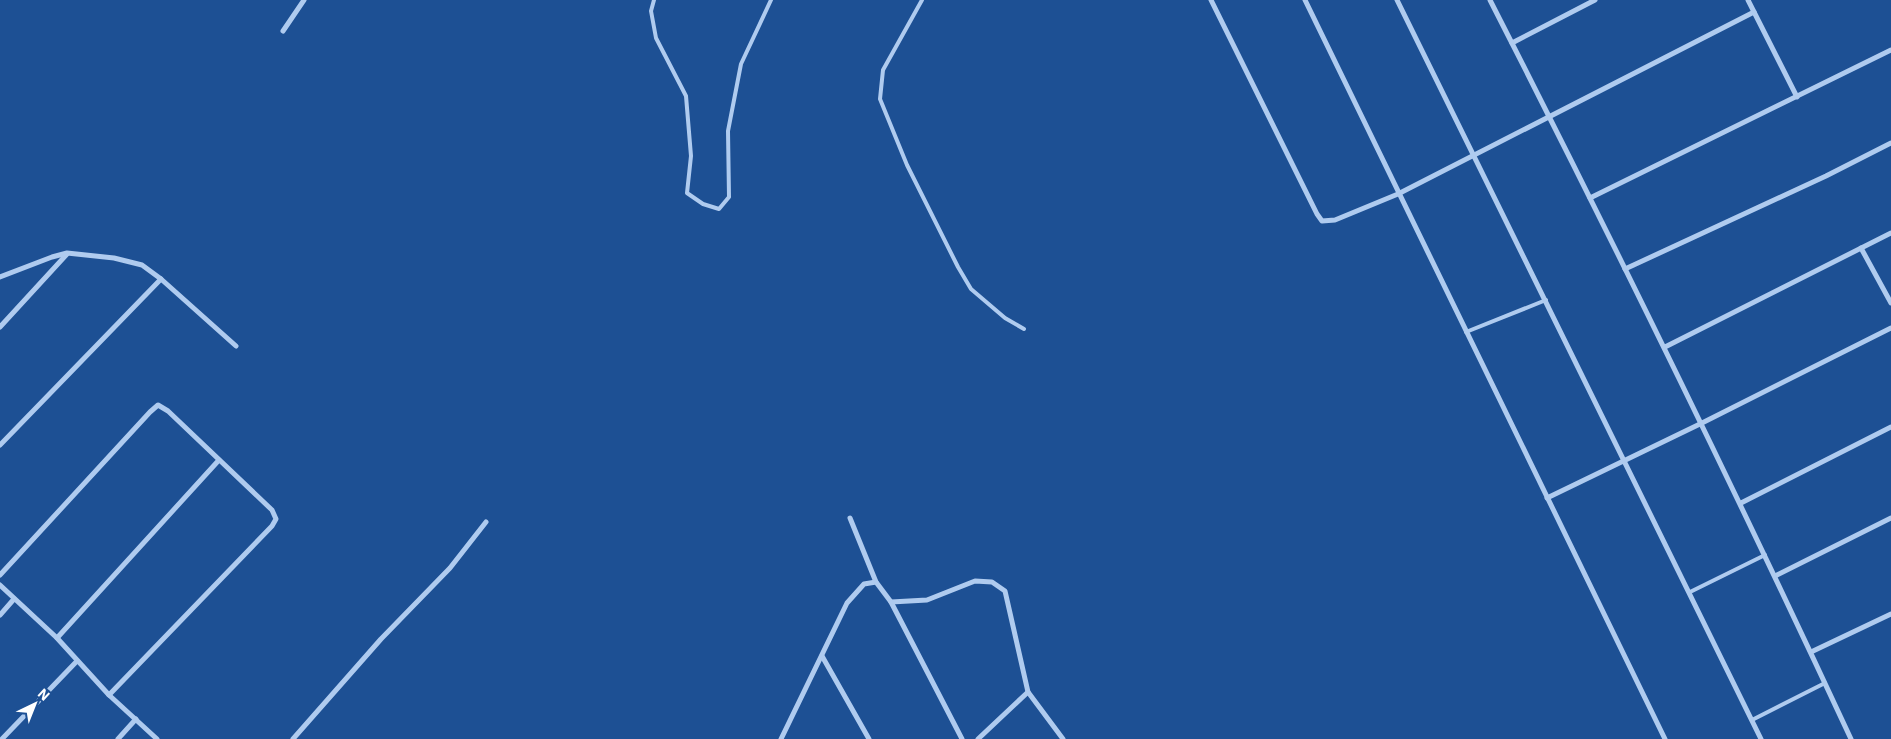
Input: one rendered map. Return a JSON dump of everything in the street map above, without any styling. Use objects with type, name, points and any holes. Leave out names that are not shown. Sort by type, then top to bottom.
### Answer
[{"type":"street","points":[[283,31],[304,0]]},
{"type":"street","points":[[1211,0],[1312,205],[1322,221],[1335,220],[1398,194],[1754,12]]},
{"type":"street","points":[[1305,0],[1398,194],[1666,739]]},
{"type":"street","points":[[1397,0],[1761,739]]},
{"type":"street","points":[[1490,0],[1665,347],[1741,503],[1851,739]]},
{"type":"street","points":[[1512,44],[1595,0]]},
{"type":"street","points":[[1748,0],[1797,97]]},
{"type":"street","points":[[1590,198],[1891,50]]},
{"type":"street","points":[[1625,269],[1826,176],[1891,143]]},
{"type":"street","points":[[1665,347],[1891,233]]},
{"type":"street","points":[[1861,248],[1891,303]]},
{"type":"street","points":[[0,277],[44,259],[68,253],[114,258],[142,265],[161,279],[236,346]]},
{"type":"street","points":[[0,327],[68,253]]},
{"type":"street","points":[[0,446],[161,279]]},
{"type":"street","points":[[1548,498],[1891,328]]},
{"type":"street","points":[[0,575],[150,412],[158,406],[168,411],[272,510],[276,519],[272,526],[109,695]]},
{"type":"street","points":[[1741,503],[1891,427]]},
{"type":"street","points":[[57,638],[219,460]]},
{"type":"street","points":[[850,518],[876,582],[891,602],[962,739]]},
{"type":"street","points":[[1775,576],[1891,518]]},
{"type":"street","points":[[294,739],[381,639],[450,568],[486,522]]},
{"type":"street","points":[[891,602],[928,600],[975,581],[992,582],[1005,590],[1028,692],[1064,739]]},
{"type":"street","points":[[781,739],[847,602],[864,584],[876,582]]},
{"type":"street","points":[[0,585],[57,638],[109,695],[157,739]]},
{"type":"street","points":[[0,615],[14,599]]},
{"type":"street","points":[[1811,652],[1891,614]]},
{"type":"street","points":[[822,656],[868,739]]},
{"type":"street","points":[[2,739],[77,661]]},
{"type":"street","points":[[978,739],[1028,692]]},
{"type":"street","points":[[118,739],[136,719]]},
{"type":"lane","points":[[654,0],[651,11],[656,38],[686,96],[691,156],[687,193],[703,204],[719,209],[729,197],[728,131],[741,64],[771,0]]},
{"type":"lane","points":[[922,0],[883,70],[880,99],[907,165],[958,267],[972,289],[1005,318],[1024,329]]},
{"type":"lane","points":[[1466,332],[1546,300]]},
{"type":"lane","points":[[1690,592],[1765,555]]},
{"type":"lane","points":[[1752,720],[1825,683]]}]
